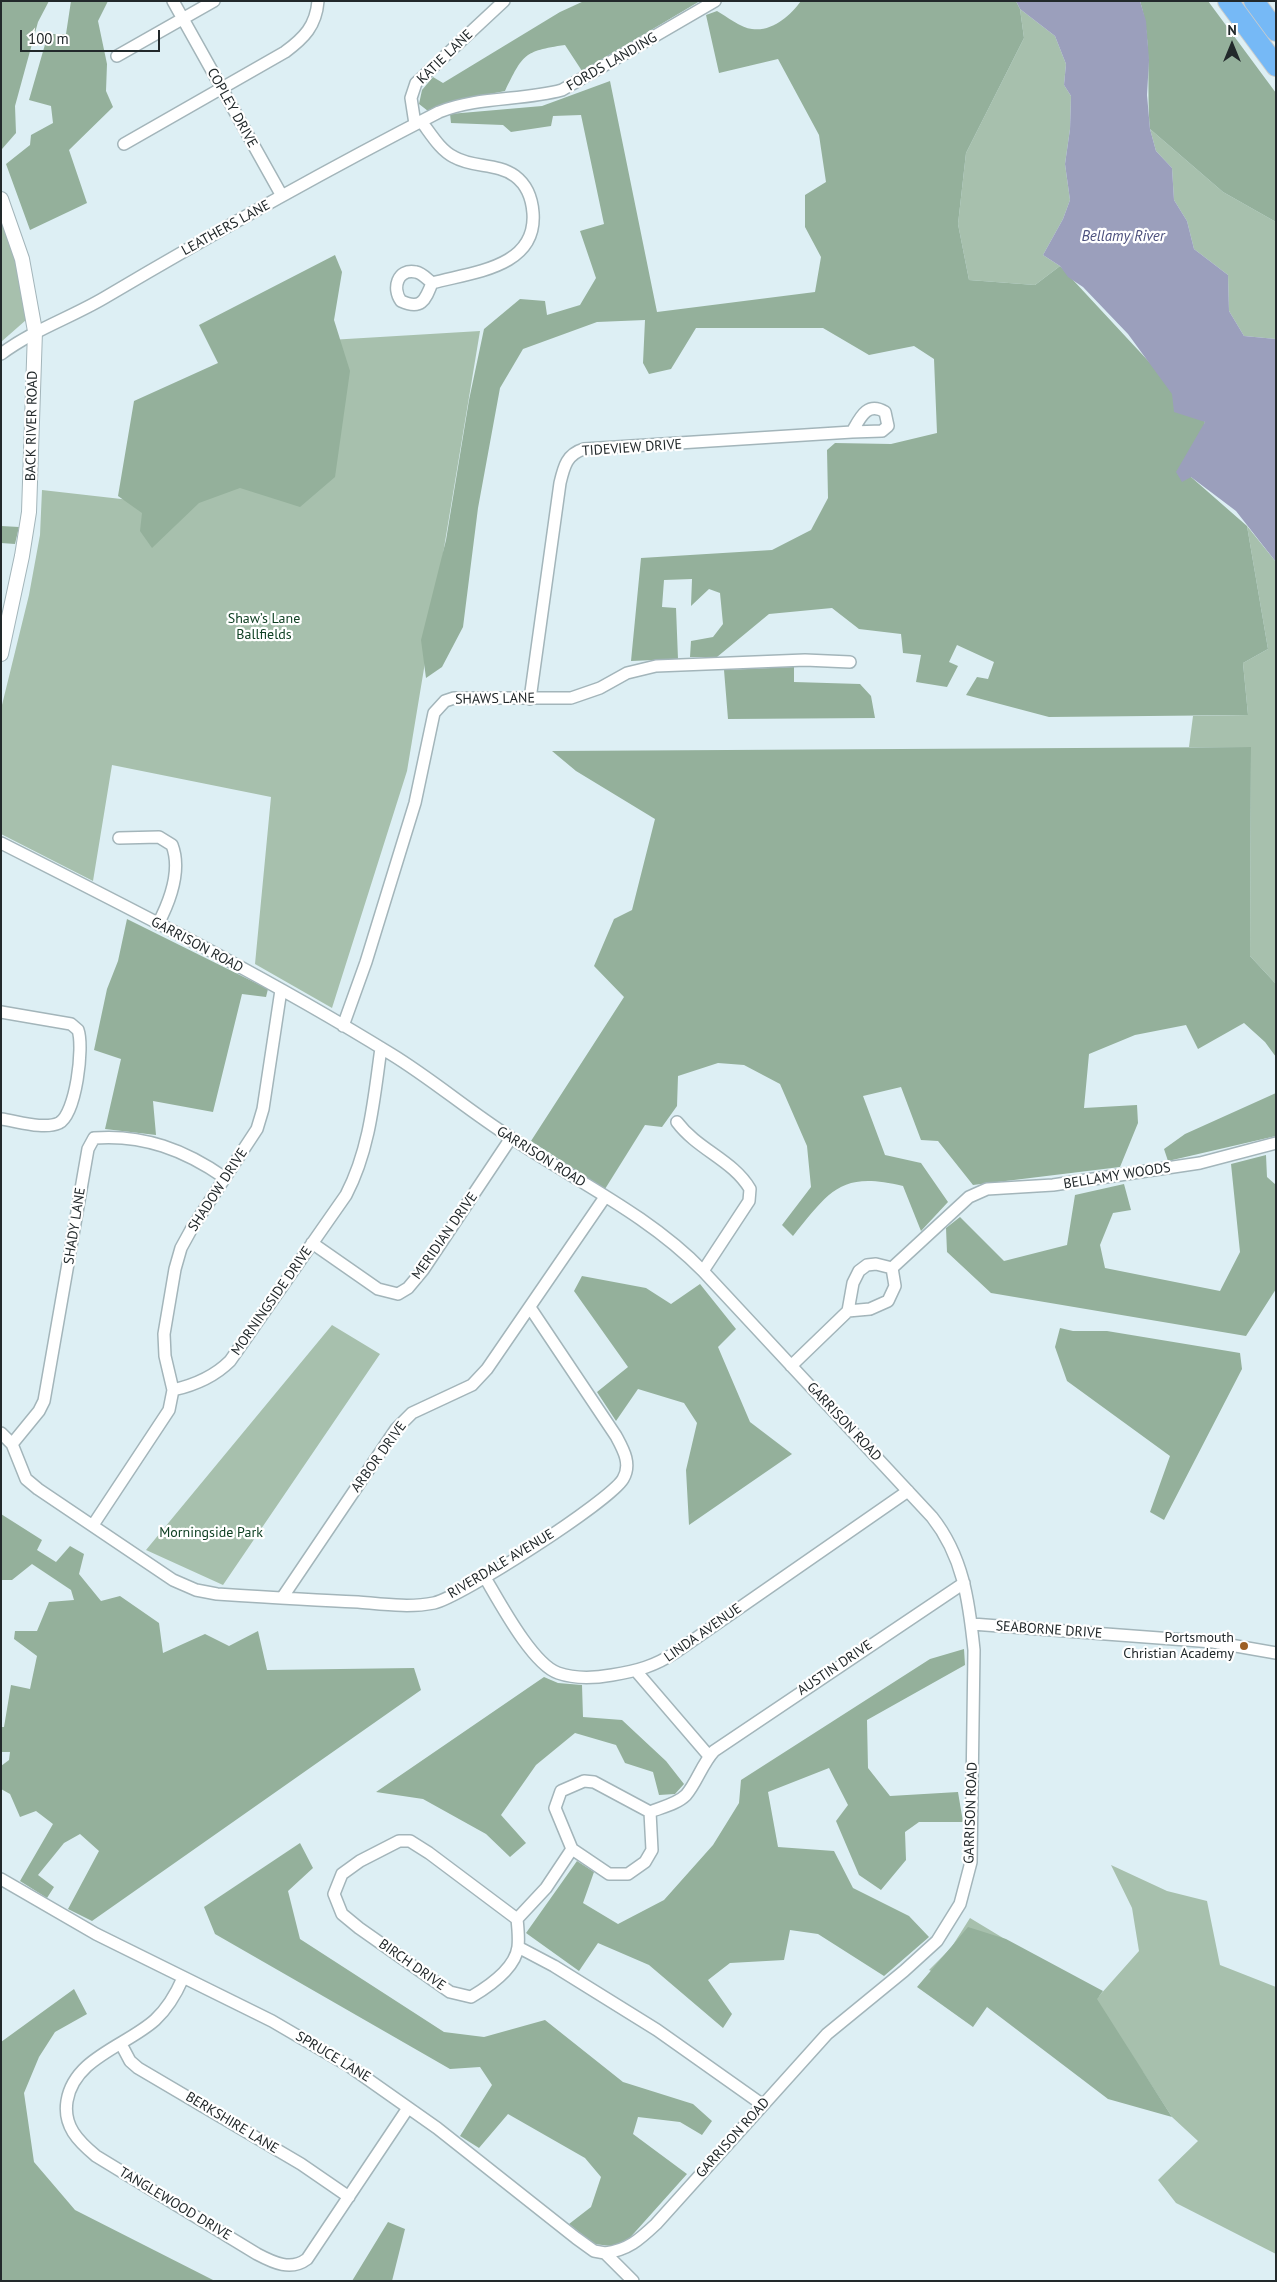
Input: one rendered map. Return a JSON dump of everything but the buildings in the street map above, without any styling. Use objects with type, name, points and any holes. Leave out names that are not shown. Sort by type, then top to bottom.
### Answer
[{"type":"highway","points":[[1228,1],[1276,66]]},
{"type":"highway","points":[[1254,1],[1276,31]]},
{"type":"street","name":"COPLEY DRIVE","points":[[173,1],[282,196]]},
{"type":"street","points":[[117,56],[214,1]]},
{"type":"street","points":[[124,144],[297,43],[312,26],[318,1]]},
{"type":"street","name":"KATIE LANE","points":[[418,123],[411,98],[416,83],[504,1]]},
{"type":"street","name":"FORDS LANDING","points":[[418,123],[439,112],[463,104],[548,94],[562,90],[715,1]]},
{"type":"street","points":[[418,123],[447,153],[456,158],[493,167],[514,175],[527,189],[534,215],[532,233],[528,242],[515,257],[491,268],[432,283]]},
{"type":"street","name":"LEATHERS LANE","points":[[1,354],[35,330],[83,310],[282,196],[418,123]]},
{"type":"street","name":"BACK RIVER ROAD","points":[[1,199],[24,266],[35,330],[29,512],[22,556],[1,654]]},
{"type":"street","name":"TIDEVIEW DRIVE","points":[[530,699],[560,483],[563,468],[570,456],[584,449],[852,432]]},
{"type":"street","name":"SHAWS LANE","points":[[343,1026],[366,962],[415,803],[434,713],[438,706],[454,698],[571,698],[586,695],[627,673],[656,666],[805,660],[850,662]]},
{"type":"street","points":[[119,838],[159,837],[172,844],[176,860],[172,893],[158,924]]},
{"type":"street","name":"GARRISON ROAD","points":[[1,843],[281,990],[381,1048],[511,1138],[605,1197],[674,1244],[703,1271],[932,1517],[950,1540],[964,1583],[972,1624],[975,1673],[971,1862],[960,1904],[936,1941],[904,1971],[827,2034],[656,2224],[640,2239],[622,2251],[606,2254]]},
{"type":"street","name":"SHADOW DRIVE","points":[[173,1390],[166,1356],[164,1334],[175,1269],[181,1248],[256,1129],[263,1108],[281,990]]},
{"type":"street","points":[[1,1012],[71,1024],[78,1030],[81,1049],[69,1112],[64,1119],[51,1125],[1,1119]]},
{"type":"street","name":"MORNINGSIDE DRIVE","points":[[173,1390],[192,1386],[212,1375],[230,1361],[346,1195],[356,1175],[368,1133],[381,1048]]},
{"type":"street","points":[[677,1122],[688,1137],[737,1172],[750,1189],[749,1201],[703,1271]]},
{"type":"street","name":"SHADY LANE","points":[[12,1444],[39,1411],[44,1401],[88,1149],[94,1138],[115,1136],[159,1144],[201,1161],[225,1178]]},
{"type":"street","name":"MERIDIAN DRIVE","points":[[312,1243],[378,1289],[398,1294],[408,1288],[423,1270],[511,1138]]},
{"type":"street","name":"BELLAMY WOODS","points":[[892,1268],[961,1205],[977,1193],[987,1189],[1053,1185],[1179,1166],[1222,1159],[1276,1143]]},
{"type":"street","name":"ARBOR DRIVE","points":[[282,1598],[396,1429],[412,1413],[472,1385],[487,1370],[531,1309],[605,1197]]},
{"type":"street","points":[[791,1366],[848,1311],[853,1283],[859,1271],[867,1266],[876,1264],[892,1268],[896,1286],[888,1302],[870,1309],[848,1311]]},
{"type":"street","name":"RIVERDALE AVENUE","points":[[93,1525],[166,1576],[196,1590],[217,1594],[419,1604],[434,1603],[455,1595],[536,1545],[610,1494],[624,1478],[627,1463],[626,1456],[616,1436],[531,1309]]},
{"type":"street","points":[[1,1433],[12,1444],[26,1479],[93,1525],[158,1429],[169,1410],[173,1390]]},
{"type":"street","name":"LINDA AVENUE","points":[[484,1576],[540,1660],[558,1673],[590,1678],[636,1671],[658,1664],[908,1491]]},
{"type":"street","name":"AUSTIN DRIVE","points":[[709,1756],[739,1733],[964,1583]]},
{"type":"street","name":"SEABORNE DRIVE","points":[[972,1624],[1213,1642],[1276,1653]]},
{"type":"street","points":[[636,1671],[709,1756],[687,1794],[677,1801],[650,1812]]},
{"type":"street","points":[[584,1781],[594,1782],[650,1812],[652,1850],[645,1862],[628,1874],[610,1874],[572,1849],[555,1808],[561,1791],[584,1781]]},
{"type":"street","name":"BIRCH DRIVE","points":[[517,1919],[410,1841],[399,1841],[360,1861],[342,1874],[334,1894],[342,1914],[450,1992],[471,1997],[490,1986],[513,1961],[518,1948]]},
{"type":"street","points":[[572,1849],[551,1882],[517,1919],[518,1948],[554,1966],[657,2030],[763,2105]]},
{"type":"street","name":"SPRUCE LANE","points":[[1,1879],[57,1913],[183,1978],[272,2021],[321,2048],[378,2084],[594,2251],[606,2254],[633,2281]]},
{"type":"street","name":"TANGLEWOOD DRIVE","points":[[183,1978],[176,1994],[155,2020],[82,2069],[70,2088],[66,2110],[72,2132],[78,2141],[96,2156],[277,2264],[299,2265],[307,2259],[408,2108]]},
{"type":"street","name":"BERKSHIRE LANE","points":[[121,2044],[130,2061],[138,2068],[292,2159],[349,2197]]},
{"type":"green space","points":[[1,1],[49,1],[38,22],[15,106],[16,133],[2,149]]},
{"type":"green space","points":[[71,1],[108,1],[98,21],[107,64],[106,91],[113,107],[69,150],[87,203],[30,230],[6,164],[30,145],[31,135],[53,123],[51,106],[29,100],[48,34],[66,34]]},
{"type":"green space","points":[[584,1],[700,1],[582,71],[565,45],[551,47],[526,57],[516,69],[505,91],[459,100],[428,111],[419,104],[422,90],[433,77],[443,83],[560,12]]},
{"type":"green space","points":[[801,1],[1016,1],[1020,9],[1024,38],[966,153],[958,224],[969,280],[1035,285],[1060,266],[1205,422],[1191,477],[1247,526],[1268,649],[1243,663],[1248,715],[1049,717],[966,695],[977,677],[988,679],[994,662],[957,645],[949,662],[958,666],[947,687],[916,682],[921,655],[903,653],[901,634],[859,629],[832,608],[769,614],[717,657],[690,657],[691,641],[713,637],[723,624],[720,593],[709,589],[691,606],[692,579],[664,580],[662,607],[676,608],[678,659],[631,661],[641,558],[772,550],[811,530],[828,498],[827,450],[835,443],[891,444],[937,433],[934,359],[914,346],[869,355],[823,328],[696,328],[671,369],[649,374],[643,363],[645,320],[597,322],[523,349],[500,388],[478,508],[463,627],[442,667],[426,678],[421,640],[446,540],[469,400],[484,329],[520,299],[545,301],[547,315],[580,305],[596,278],[580,231],[604,224],[581,115],[553,116],[551,126],[511,132],[503,125],[451,123],[450,114],[542,106],[610,81],[657,312],[815,292],[821,257],[805,227],[805,195],[826,182],[819,135],[778,59],[719,73],[706,15],[717,11],[743,26],[752,29],[767,28],[780,22]]},
{"type":"green space","points":[[1140,1],[1208,1],[1276,93],[1276,222],[1223,192],[1150,129],[1148,49]]},
{"type":"green space","points":[[1020,9],[1055,36],[1066,64],[1064,85],[1071,96],[1070,129],[1065,164],[1070,200],[1063,219],[1043,255],[1060,266],[1035,285],[969,280],[958,224],[966,153],[1024,38]]},
{"type":"green space","points":[[1150,129],[1223,192],[1276,222],[1276,339],[1244,336],[1229,311],[1228,275],[1194,249],[1187,221],[1174,200],[1172,168],[1156,151]]},
{"type":"green space","points":[[1,220],[14,256],[26,320],[1,342]]},
{"type":"green space","points":[[335,255],[342,272],[334,320],[350,371],[335,477],[300,507],[240,488],[199,503],[152,548],[140,531],[142,513],[118,496],[134,401],[218,363],[199,325]]},
{"type":"green space","name":"Shaw’s Lane Ballfields","points":[[480,331],[407,771],[332,1008],[255,964],[271,797],[112,765],[93,881],[1,834],[1,709],[29,595],[40,535],[42,490],[130,500],[330,340]]},
{"type":"green space","points":[[1,526],[19,527],[15,544],[1,543]]},
{"type":"green space","points":[[1247,526],[1276,562],[1276,984],[1250,956],[1251,747],[1189,747],[1193,716],[1248,715],[1243,663],[1268,649]]},
{"type":"green space","points":[[794,667],[794,682],[860,684],[871,696],[875,718],[728,719],[724,670]]},
{"type":"green space","points":[[1251,747],[1250,956],[1276,984],[1276,1057],[1265,1042],[1244,1023],[1198,1049],[1186,1025],[1135,1035],[1089,1054],[1084,1108],[1137,1105],[1138,1123],[1120,1167],[973,1185],[938,1141],[921,1140],[901,1087],[863,1096],[885,1155],[921,1163],[948,1202],[921,1231],[903,1186],[882,1182],[864,1181],[850,1183],[838,1188],[827,1196],[793,1236],[782,1225],[811,1187],[807,1146],[780,1084],[744,1065],[718,1063],[678,1076],[677,1106],[662,1127],[645,1125],[605,1189],[531,1141],[624,997],[594,966],[614,919],[632,910],[655,819],[576,771],[552,751]]},
{"type":"green space","points":[[127,919],[268,989],[266,997],[242,994],[213,1112],[153,1101],[156,1135],[105,1129],[121,1059],[94,1050],[107,989],[118,961]]},
{"type":"green space","points":[[1276,1093],[1276,1136],[1168,1161],[1164,1149],[1185,1134]]},
{"type":"green space","points":[[1266,1155],[1267,1177],[1276,1185],[1276,1289],[1246,1336],[991,1293],[947,1252],[946,1228],[960,1217],[1004,1261],[1067,1245],[1075,1195],[1124,1184],[1131,1210],[1113,1213],[1100,1245],[1105,1268],[1220,1291],[1240,1252],[1231,1164]]},
{"type":"green space","points":[[582,1276],[646,1288],[671,1304],[700,1284],[736,1329],[718,1347],[750,1422],[792,1454],[689,1525],[686,1470],[697,1423],[684,1403],[638,1389],[616,1421],[597,1392],[628,1367],[574,1291]]},
{"type":"green space","name":"Morningside Park","points":[[332,1325],[380,1354],[223,1585],[146,1550]]},
{"type":"green space","points":[[1060,1328],[1073,1331],[1107,1331],[1240,1353],[1242,1369],[1164,1520],[1150,1512],[1170,1456],[1067,1381],[1055,1347]]},
{"type":"green space","points":[[1,1514],[42,1540],[37,1550],[56,1562],[70,1546],[84,1554],[79,1574],[101,1601],[120,1596],[159,1623],[163,1653],[205,1634],[229,1646],[258,1631],[267,1670],[414,1668],[421,1690],[92,1921],[68,1909],[99,1851],[80,1834],[64,1843],[38,1875],[54,1887],[47,1898],[20,1881],[53,1824],[36,1811],[20,1817],[10,1794],[1,1789],[1,1766],[9,1760],[10,1752],[1,1752],[1,1727],[4,1727],[11,1685],[30,1689],[37,1656],[14,1639],[15,1631],[37,1631],[49,1602],[74,1600],[71,1590],[32,1564],[12,1580],[1,1580]]},
{"type":"green space","points":[[964,1649],[965,1665],[867,1720],[868,1768],[890,1796],[958,1792],[963,1822],[919,1822],[905,1832],[906,1860],[881,1890],[859,1875],[836,1821],[848,1805],[829,1768],[768,1792],[778,1847],[834,1851],[853,1888],[909,1916],[929,1937],[884,1976],[818,1934],[790,1930],[784,1960],[730,1963],[708,1980],[732,2014],[723,2028],[649,1965],[598,1943],[579,1971],[526,1933],[577,1861],[594,1872],[583,1903],[618,1924],[664,1900],[713,1845],[739,1803],[741,1780],[930,1659]]},
{"type":"green space","points":[[544,1677],[558,1683],[582,1685],[583,1717],[622,1720],[666,1761],[684,1784],[675,1794],[659,1795],[653,1772],[625,1763],[616,1745],[575,1733],[536,1765],[501,1815],[526,1843],[510,1857],[486,1834],[423,1799],[376,1792]]},
{"type":"green space","points":[[300,1843],[313,1868],[288,1891],[300,1939],[444,2032],[484,2037],[545,2020],[623,2082],[693,2104],[712,2121],[702,2135],[680,2122],[638,2117],[633,2134],[687,2174],[627,2241],[611,2246],[594,2244],[569,2224],[591,2207],[601,2177],[585,2158],[508,2114],[479,2148],[460,2136],[492,2085],[480,2067],[450,2069],[215,1934],[204,1907]]},
{"type":"green space","points":[[1111,1865],[1167,1891],[1207,1901],[1220,1965],[1276,1987],[1276,2254],[1176,2203],[1158,2180],[1198,2141],[1172,2117],[1143,2072],[929,1970],[951,1948],[970,1918],[1099,1996],[1139,1951],[1132,1908]]},
{"type":"green space","points":[[968,1927],[1006,1939],[1103,1991],[1097,1999],[1172,2117],[1108,2099],[987,2007],[973,2027],[917,1987]]},
{"type":"green space","points":[[74,1989],[87,2014],[55,2032],[39,2057],[24,2093],[34,2162],[75,2210],[215,2281],[1,2281],[1,2042]]},
{"type":"green space","points":[[388,2222],[405,2229],[392,2281],[352,2281]]},
{"type":"water","name":"Bellamy River","points":[[1016,1],[1140,1],[1146,21],[1149,60],[1147,95],[1150,129],[1156,151],[1172,168],[1174,200],[1187,221],[1194,249],[1228,275],[1229,311],[1244,336],[1276,339],[1276,562],[1236,511],[1191,477],[1182,482],[1176,472],[1205,422],[1174,412],[1172,394],[1128,334],[1083,287],[1068,277],[1060,266],[1043,255],[1063,219],[1070,200],[1065,164],[1070,129],[1071,96],[1064,85],[1066,64],[1055,36],[1020,9]]},
{"type":"place","name":"Portsmouth Christian Academy","points":[[1244,1646]]}]
